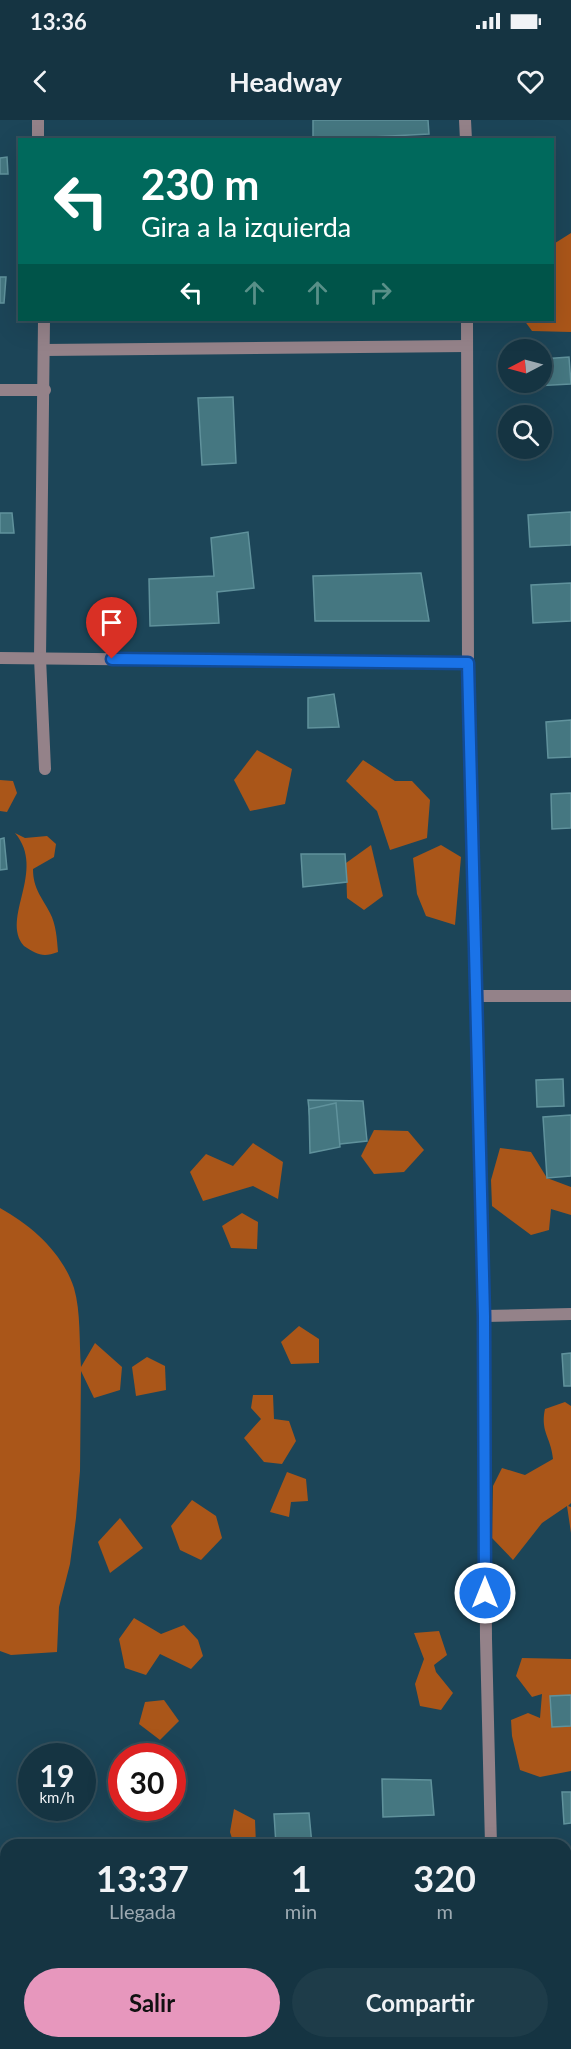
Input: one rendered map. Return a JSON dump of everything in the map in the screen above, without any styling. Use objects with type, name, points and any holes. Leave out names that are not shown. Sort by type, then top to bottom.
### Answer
[{"type":"street","points":[[38,120],[38,138]]},
{"type":"street","points":[[465,120],[466,138]]},
{"type":"street","points":[[44,321],[45,390],[40,658],[45,769]]},
{"type":"street","points":[[467,321],[468,663],[484,1316],[486,1639],[491,1839]]},
{"type":"street","points":[[44,350],[468,346]]},
{"type":"street","points":[[0,390],[45,390]]},
{"type":"street","points":[[0,658],[468,663]]},
{"type":"street","points":[[475,996],[571,996]]},
{"type":"street","points":[[484,1316],[571,1314]]},
{"type":"shaded area","points":[[571,233],[571,332],[532,331],[525,321],[554,321],[554,244]]},
{"type":"shaded area","points":[[257,750],[292,769],[285,804],[250,811],[234,780]]},
{"type":"shaded area","points":[[363,760],[395,781],[412,781],[430,800],[427,838],[390,850],[377,811],[346,781]]},
{"type":"shaded area","points":[[0,780],[13,781],[17,793],[7,812],[0,811]]},
{"type":"shaded area","points":[[15,833],[25,838],[47,836],[56,844],[54,857],[33,869],[33,876],[36,887],[54,922],[58,952],[48,955],[36,953],[24,946],[18,935],[17,922],[27,863],[24,848]]},
{"type":"shaded area","points":[[371,845],[383,896],[364,910],[347,898],[346,863]]},
{"type":"shaded area","points":[[441,845],[461,857],[455,925],[426,916],[417,894],[413,858]]},
{"type":"shaded area","points":[[374,1130],[408,1131],[424,1150],[404,1172],[374,1174],[361,1156]]},
{"type":"shaded area","points":[[253,1143],[283,1162],[278,1199],[253,1186],[203,1201],[190,1172],[206,1154],[233,1166]]},
{"type":"shaded area","points":[[500,1148],[531,1152],[547,1178],[571,1187],[571,1215],[551,1209],[549,1230],[531,1235],[492,1206],[491,1180]]},
{"type":"shaded area","points":[[0,1208],[23,1223],[44,1241],[69,1275],[78,1307],[81,1367],[95,1343],[122,1367],[120,1390],[94,1398],[81,1371],[80,1471],[76,1518],[70,1564],[59,1607],[57,1652],[11,1655],[0,1651]]},
{"type":"shaded area","points":[[242,1213],[258,1222],[257,1249],[231,1248],[222,1226]]},
{"type":"shaded area","points":[[299,1326],[319,1339],[319,1363],[291,1364],[281,1342]]},
{"type":"shaded area","points":[[147,1357],[165,1366],[166,1390],[136,1396],[132,1367]]},
{"type":"shaded area","points":[[253,1395],[273,1395],[274,1419],[289,1421],[296,1441],[282,1464],[264,1462],[244,1438],[261,1419],[251,1408]]},
{"type":"shaded area","points":[[565,1402],[571,1406],[571,1503],[568,1506],[571,1507],[571,1533],[567,1506],[542,1523],[513,1560],[492,1538],[493,1486],[502,1468],[525,1475],[553,1459],[544,1423],[545,1409]]},
{"type":"shaded area","points":[[287,1472],[306,1479],[308,1501],[291,1502],[289,1517],[270,1512]]},
{"type":"shaded area","points":[[192,1500],[216,1516],[222,1538],[201,1560],[180,1550],[171,1526]]},
{"type":"shaded area","points":[[120,1518],[143,1548],[110,1573],[98,1542]]},
{"type":"shaded area","points":[[134,1618],[161,1634],[184,1625],[198,1640],[203,1656],[191,1669],[160,1654],[146,1675],[125,1668],[119,1639]]},
{"type":"shaded area","points":[[439,1631],[447,1655],[434,1665],[436,1672],[453,1693],[441,1710],[420,1706],[415,1684],[424,1659],[414,1633]]},
{"type":"shaded area","points":[[522,1658],[571,1659],[571,1771],[540,1777],[520,1770],[512,1736],[511,1720],[528,1713],[540,1718],[542,1694],[532,1697],[516,1676]]},
{"type":"shaded area","points":[[164,1700],[179,1721],[160,1740],[139,1724],[145,1702]]},
{"type":"shaded area","points":[[234,1809],[255,1820],[256,1839],[232,1839],[230,1832]]},
{"type":"building","points":[[313,120],[428,120],[429,134],[313,138]]},
{"type":"building","points":[[7,157],[8,174],[0,174],[0,158]]},
{"type":"building","points":[[0,277],[6,277],[4,303],[0,303]]},
{"type":"building","points":[[569,357],[571,384],[552,385],[552,358]]},
{"type":"building","points":[[233,397],[236,463],[202,465],[198,398]]},
{"type":"building","points":[[571,512],[571,545],[530,547],[528,515]]},
{"type":"building","points":[[0,513],[12,513],[14,533],[0,533]]},
{"type":"building","points":[[248,532],[254,588],[217,592],[219,623],[150,626],[149,579],[214,576],[211,538]]},
{"type":"building","points":[[421,573],[429,621],[315,621],[313,576]]},
{"type":"building","points":[[571,583],[571,621],[533,623],[531,585]]},
{"type":"building","points":[[334,694],[339,727],[308,728],[308,698]]},
{"type":"building","points":[[571,720],[571,757],[548,758],[546,722]]},
{"type":"building","points":[[571,793],[571,828],[552,829],[551,794]]},
{"type":"building","points":[[4,838],[7,869],[0,870],[0,839]]},
{"type":"building","points":[[301,854],[345,854],[347,882],[303,887]]},
{"type":"building","points":[[563,1079],[564,1106],[537,1107],[536,1080]]},
{"type":"building","points":[[308,1100],[363,1101],[367,1141],[313,1147]]},
{"type":"building","points":[[336,1103],[340,1147],[310,1153],[309,1109]]},
{"type":"building","points":[[571,1115],[571,1176],[547,1178],[543,1117]]},
{"type":"building","points":[[571,1353],[571,1386],[564,1386],[562,1354]]},
{"type":"building","points":[[571,1695],[571,1726],[552,1727],[550,1696]]},
{"type":"building","points":[[382,1779],[431,1780],[434,1815],[383,1817]]},
{"type":"building","points":[[562,1792],[571,1792],[571,1823],[564,1824]]},
{"type":"building","points":[[309,1813],[311,1839],[276,1839],[274,1814]]},
{"type":"route","points":[[112,659],[468,663],[484,1316],[485,1593]]}]
